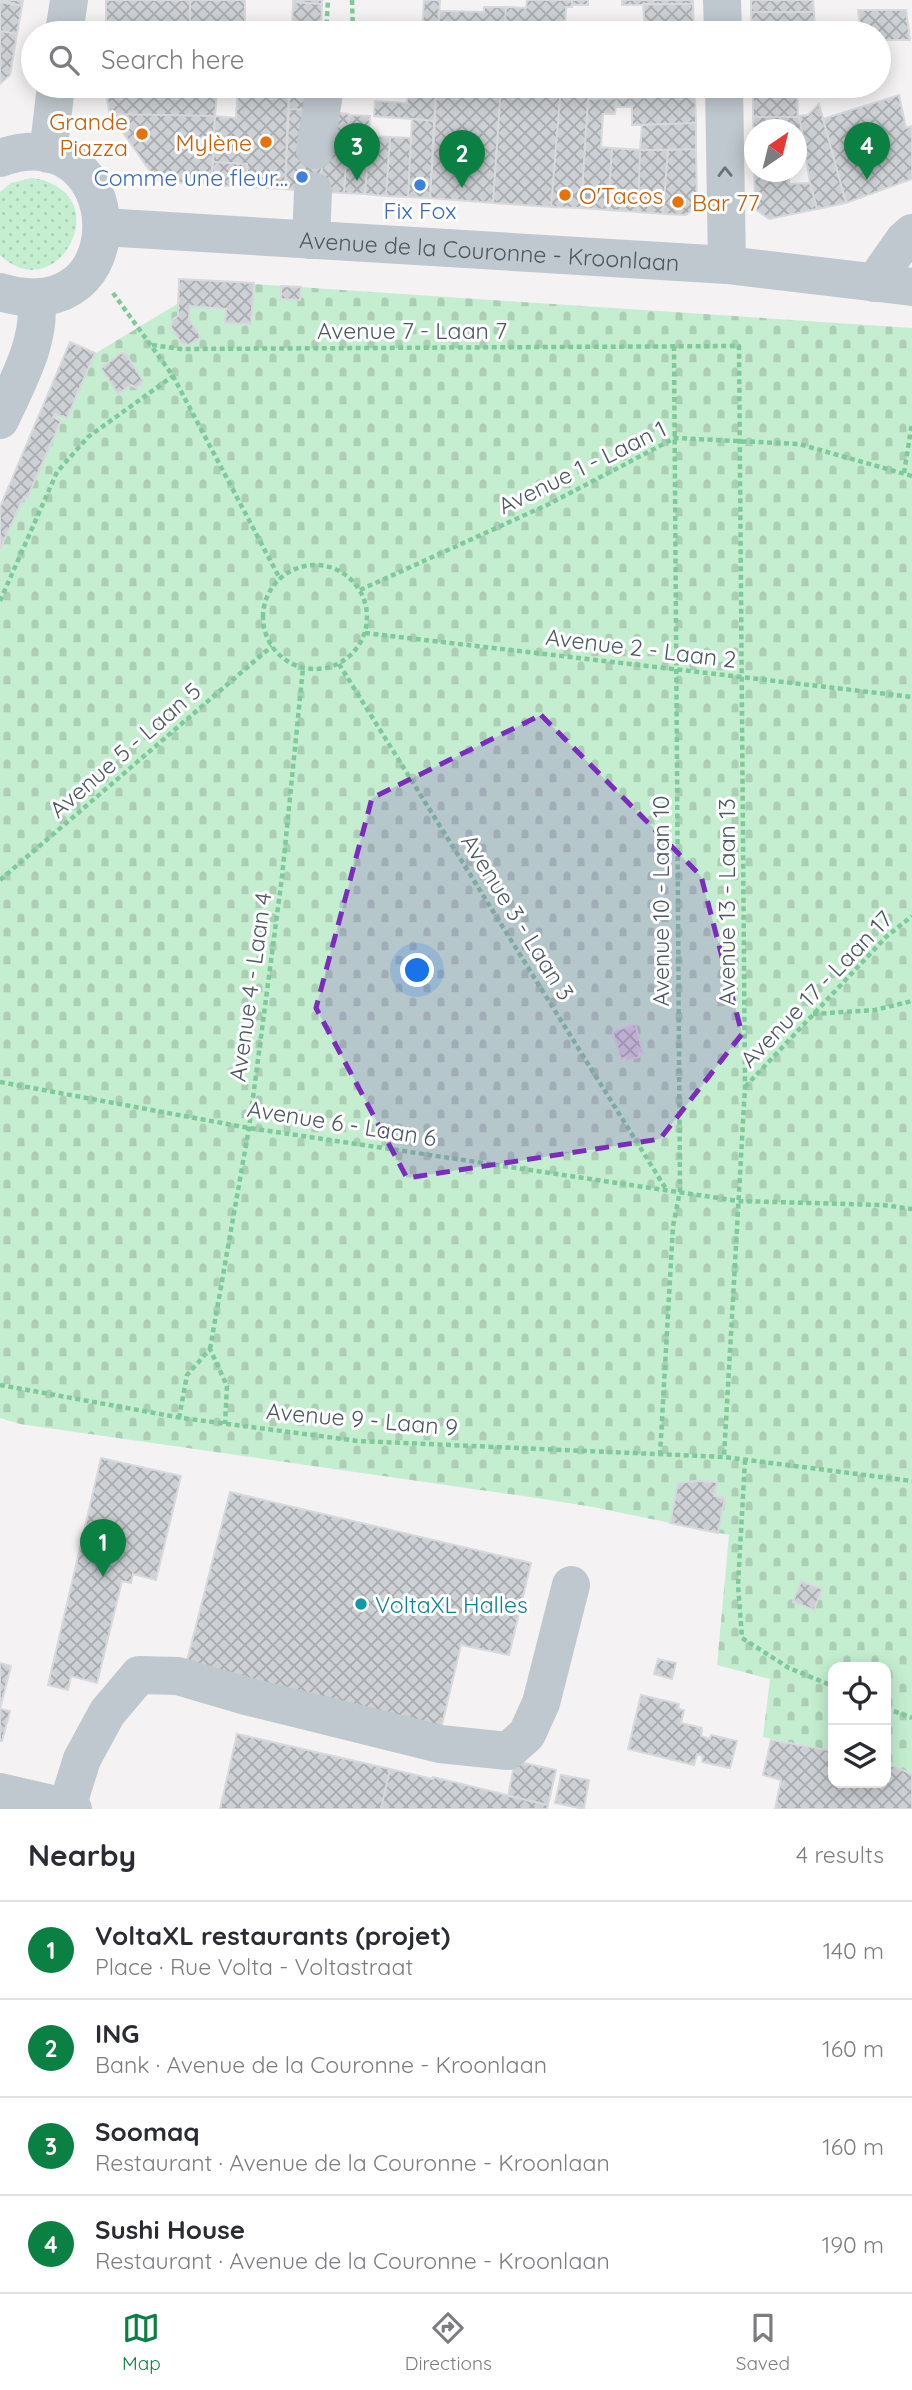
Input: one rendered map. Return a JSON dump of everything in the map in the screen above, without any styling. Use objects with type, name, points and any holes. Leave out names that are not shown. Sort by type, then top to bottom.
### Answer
[{"type":"street","points":[[66,21],[69,0]]},
{"type":"street","points":[[722,0],[723,21]]},
{"type":"street","points":[[48,154],[55,98]]},
{"type":"street","points":[[315,150],[323,98]]},
{"type":"street","points":[[724,98],[726,265]]},
{"type":"street","points":[[0,158],[31,151],[66,161],[82,173],[94,189],[101,207],[103,227],[98,252],[82,277],[53,295],[18,295]]},
{"type":"street","points":[[311,240],[313,191]]},
{"type":"street","name":"Avenue de la Couronne - Kroonlaan","points":[[103,227],[726,265],[912,287]]},
{"type":"street","points":[[874,282],[912,233]]},
{"type":"street","points":[[0,419],[25,366],[38,313],[18,295]]},
{"type":"street","points":[[13,1799],[70,1808],[82,1759],[107,1713],[139,1675],[178,1676],[246,1696],[440,1744],[508,1751],[527,1734],[541,1703],[571,1585]]},
{"type":"path","points":[[327,21],[328,0]]},
{"type":"path","points":[[352,0],[353,21]]},
{"type":"path","points":[[92,264],[173,376],[280,579]]},
{"type":"path","name":"Avenue 7 - Laan 7","points":[[152,345],[181,349],[740,346]]},
{"type":"path","name":"Avenue 10 - Laan 10","points":[[660,1455],[673,1226],[680,1191],[674,346]]},
{"type":"path","name":"Avenue 13 - Laan 13","points":[[724,1457],[744,1087],[740,346]]},
{"type":"path","points":[[0,601],[57,472],[88,437],[173,376]]},
{"type":"path","points":[[904,472],[912,423]]},
{"type":"path","name":"Avenue 1 - Laan 1","points":[[359,590],[549,504],[675,438],[799,444],[904,472],[912,477]]},
{"type":"path","points":[[307,566],[323,566],[337,570],[350,578],[359,590],[366,604],[368,618],[365,633],[355,651],[339,664],[316,669],[303,668],[291,663],[272,646],[265,633],[263,618],[268,597],[280,579],[293,570],[307,566]]},
{"type":"path","name":"Avenue 2 - Laan 2","points":[[365,633],[912,697]]},
{"type":"path","name":"Avenue 5 - Laan 5","points":[[0,880],[272,646]]},
{"type":"path","name":"Avenue 3 - Laan 3","points":[[339,664],[666,1189]]},
{"type":"path","name":"Avenue 4 - Laan 4","points":[[210,1349],[249,1128],[282,877],[303,668]]},
{"type":"path","name":"Avenue 17 - Laan 17","points":[[744,1087],[886,937],[912,916]]},
{"type":"path","points":[[813,1014],[874,1010],[912,1002]]},
{"type":"path","name":"Avenue 6 - Laan 6","points":[[0,1082],[249,1128],[738,1200],[883,1205],[912,1209]]},
{"type":"path","points":[[179,1418],[187,1375],[210,1349],[227,1385],[225,1424]]},
{"type":"path","name":"Avenue 9 - Laan 9","points":[[0,1385],[179,1418],[358,1441],[724,1457],[912,1480]]},
{"type":"path","points":[[745,1460],[738,1585],[742,1638],[789,1668],[828,1684]]},
{"type":"path","points":[[891,1710],[912,1718]]},
{"type":"highlighted area","points":[[541,715],[701,876],[742,1034],[660,1139],[407,1178],[316,1008],[372,798]]},
{"type":"green space","points":[[32,178],[59,187],[73,203],[76,223],[71,242],[59,259],[42,268],[22,268],[0,255],[0,192],[11,183]]},
{"type":"green space","points":[[179,279],[912,328],[912,1774],[891,1765],[891,1662],[828,1662],[828,1750],[763,1737],[770,1679],[717,1665],[729,1535],[593,1507],[20,1424],[0,1418],[0,507],[70,342],[96,353],[177,304]]},
{"type":"building","points":[[0,0],[23,0],[22,6]]},
{"type":"building","points":[[106,0],[190,0],[190,21],[106,21]]},
{"type":"building","points":[[190,0],[245,0],[245,21],[190,21]]},
{"type":"building","points":[[322,0],[322,4],[293,2]]},
{"type":"building","points":[[424,0],[440,0],[439,21],[423,21]]},
{"type":"building","points":[[527,0],[572,0],[572,7],[566,7],[565,21],[505,21],[506,7],[526,8]]},
{"type":"building","points":[[572,0],[588,0],[588,5],[572,5]]},
{"type":"building","points":[[622,0],[693,0],[693,4],[622,5]]},
{"type":"building","points":[[751,0],[813,0],[814,12],[751,12]]},
{"type":"building","points":[[0,2],[22,6],[17,34],[0,31]]},
{"type":"building","points":[[293,2],[322,4],[321,21],[292,21]]},
{"type":"building","points":[[643,4],[693,4],[694,21],[644,21]]},
{"type":"building","points":[[484,7],[506,7],[505,21],[439,21],[439,11],[484,12]]},
{"type":"building","points":[[858,10],[906,10],[910,40],[891,40],[891,21],[859,21]]},
{"type":"building","points":[[751,12],[814,12],[815,21],[751,21]]},
{"type":"building","points":[[0,31],[17,34],[10,75],[0,84]]},
{"type":"building","points":[[899,95],[906,128],[912,126],[912,179],[846,203],[823,119]]},
{"type":"building","points":[[107,98],[216,98],[215,116],[110,114]]},
{"type":"building","points":[[237,98],[289,98],[285,189],[247,187],[247,164],[213,162],[215,116],[236,118]]},
{"type":"building","points":[[289,98],[317,98],[316,110],[288,109]]},
{"type":"building","points":[[407,98],[436,98],[435,121],[374,116],[375,101],[407,103]]},
{"type":"building","points":[[435,98],[500,98],[493,203],[430,198]]},
{"type":"building","points":[[500,98],[560,98],[551,207],[493,203]]},
{"type":"building","points":[[560,98],[588,98],[581,208],[551,207]]},
{"type":"building","points":[[617,98],[695,98],[696,123],[632,125],[632,107],[616,107]]},
{"type":"building","points":[[617,98],[615,114],[603,114],[601,147],[612,148],[608,210],[581,208],[588,99]]},
{"type":"building","points":[[753,98],[797,98],[798,117],[753,117]]},
{"type":"building","points":[[819,104],[846,203],[817,209],[807,165],[807,119],[799,119],[799,116],[808,115]]},
{"type":"building","points":[[288,109],[316,110],[323,151],[320,192],[285,189]]},
{"type":"building","points":[[331,112],[349,114],[344,193],[320,192],[323,151]]},
{"type":"building","points":[[110,114],[215,116],[211,185],[157,181]]},
{"type":"building","points":[[349,115],[370,116],[365,194],[344,193]]},
{"type":"building","points":[[753,117],[799,119],[753,119]]},
{"type":"building","points":[[412,119],[435,121],[430,198],[408,197]]},
{"type":"building","points":[[696,123],[696,149],[640,150],[642,125]]},
{"type":"building","points":[[369,136],[390,137],[386,196],[365,194]]},
{"type":"building","points":[[390,137],[411,138],[408,197],[386,196]]},
{"type":"building","points":[[612,148],[640,150],[638,212],[608,210]]},
{"type":"building","points":[[696,149],[697,206],[686,215],[663,214],[668,150]]},
{"type":"building","points":[[640,150],[668,150],[663,214],[638,212]]},
{"type":"building","points":[[213,162],[247,164],[247,187],[211,185]]},
{"type":"building","points":[[754,182],[810,183],[817,209],[769,219],[755,209]]},
{"type":"building","points":[[179,279],[254,283],[251,324],[225,323],[226,309],[190,306],[189,319],[201,337],[188,345],[181,343],[171,327],[173,319],[178,316]]},
{"type":"building","points":[[281,286],[301,287],[300,300],[281,299]]},
{"type":"building","points":[[70,342],[95,353],[67,418],[55,414],[53,417],[61,421],[27,498],[24,497],[0,549],[0,507]]},
{"type":"building","points":[[121,353],[126,354],[143,381],[137,388],[131,385],[118,394],[101,368]]},
{"type":"building","points":[[635,1024],[643,1053],[626,1061],[626,1057],[621,1059],[613,1033]]},
{"type":"building","points":[[101,1458],[181,1476],[156,1580],[133,1574],[131,1583],[122,1581],[97,1683],[71,1676],[68,1690],[48,1685]]},
{"type":"building","points":[[717,1482],[714,1496],[725,1498],[718,1533],[670,1523],[678,1483]]},
{"type":"building","name":"VoltaXL Halles","points":[[230,1492],[531,1563],[509,1655],[461,1645],[441,1729],[185,1669]]},
{"type":"building","points":[[801,1581],[822,1589],[814,1610],[793,1602]]},
{"type":"building","points":[[658,1659],[676,1663],[672,1679],[654,1674]]},
{"type":"building","points":[[0,1663],[11,1666],[0,1709]]},
{"type":"building","points":[[641,1695],[679,1704],[678,1709],[684,1710],[681,1723],[702,1728],[701,1736],[710,1739],[711,1735],[737,1741],[730,1768],[702,1762],[703,1756],[697,1754],[694,1765],[628,1749]]},
{"type":"building","points":[[0,1709],[10,1711],[2,1741],[0,1741]]},
{"type":"building","points":[[237,1734],[390,1769],[381,1809],[220,1809]]},
{"type":"building","points":[[771,1740],[828,1750],[828,1788],[891,1788],[891,1765],[912,1774],[912,1809],[775,1809],[781,1780],[763,1775]]},
{"type":"building","points":[[515,1761],[556,1770],[548,1805],[508,1796]]},
{"type":"building","points":[[390,1769],[548,1805],[547,1809],[381,1809]]},
{"type":"building","points":[[561,1775],[589,1780],[584,1809],[555,1803]]},
{"type":"place","name":"Grande Piazza","points":[[142,134]]},
{"type":"place","name":"Mylène","points":[[266,142]]},
{"type":"place","name":"Comme une fleur...","points":[[302,177]]},
{"type":"place","name":"Sushi House","points":[[867,180]]},
{"type":"place","name":"Soomaq","points":[[357,181]]},
{"type":"place","name":"Fix Fox","points":[[420,185]]},
{"type":"place","name":"ING","points":[[462,188]]},
{"type":"place","name":"O'Tacos","points":[[565,195]]},
{"type":"place","name":"Bar 77","points":[[678,202]]},
{"type":"place","name":"VoltaXL restaurants (projet)","points":[[103,1577]]},
{"type":"place","name":"VoltaXL Halles","points":[[361,1604]]}]
